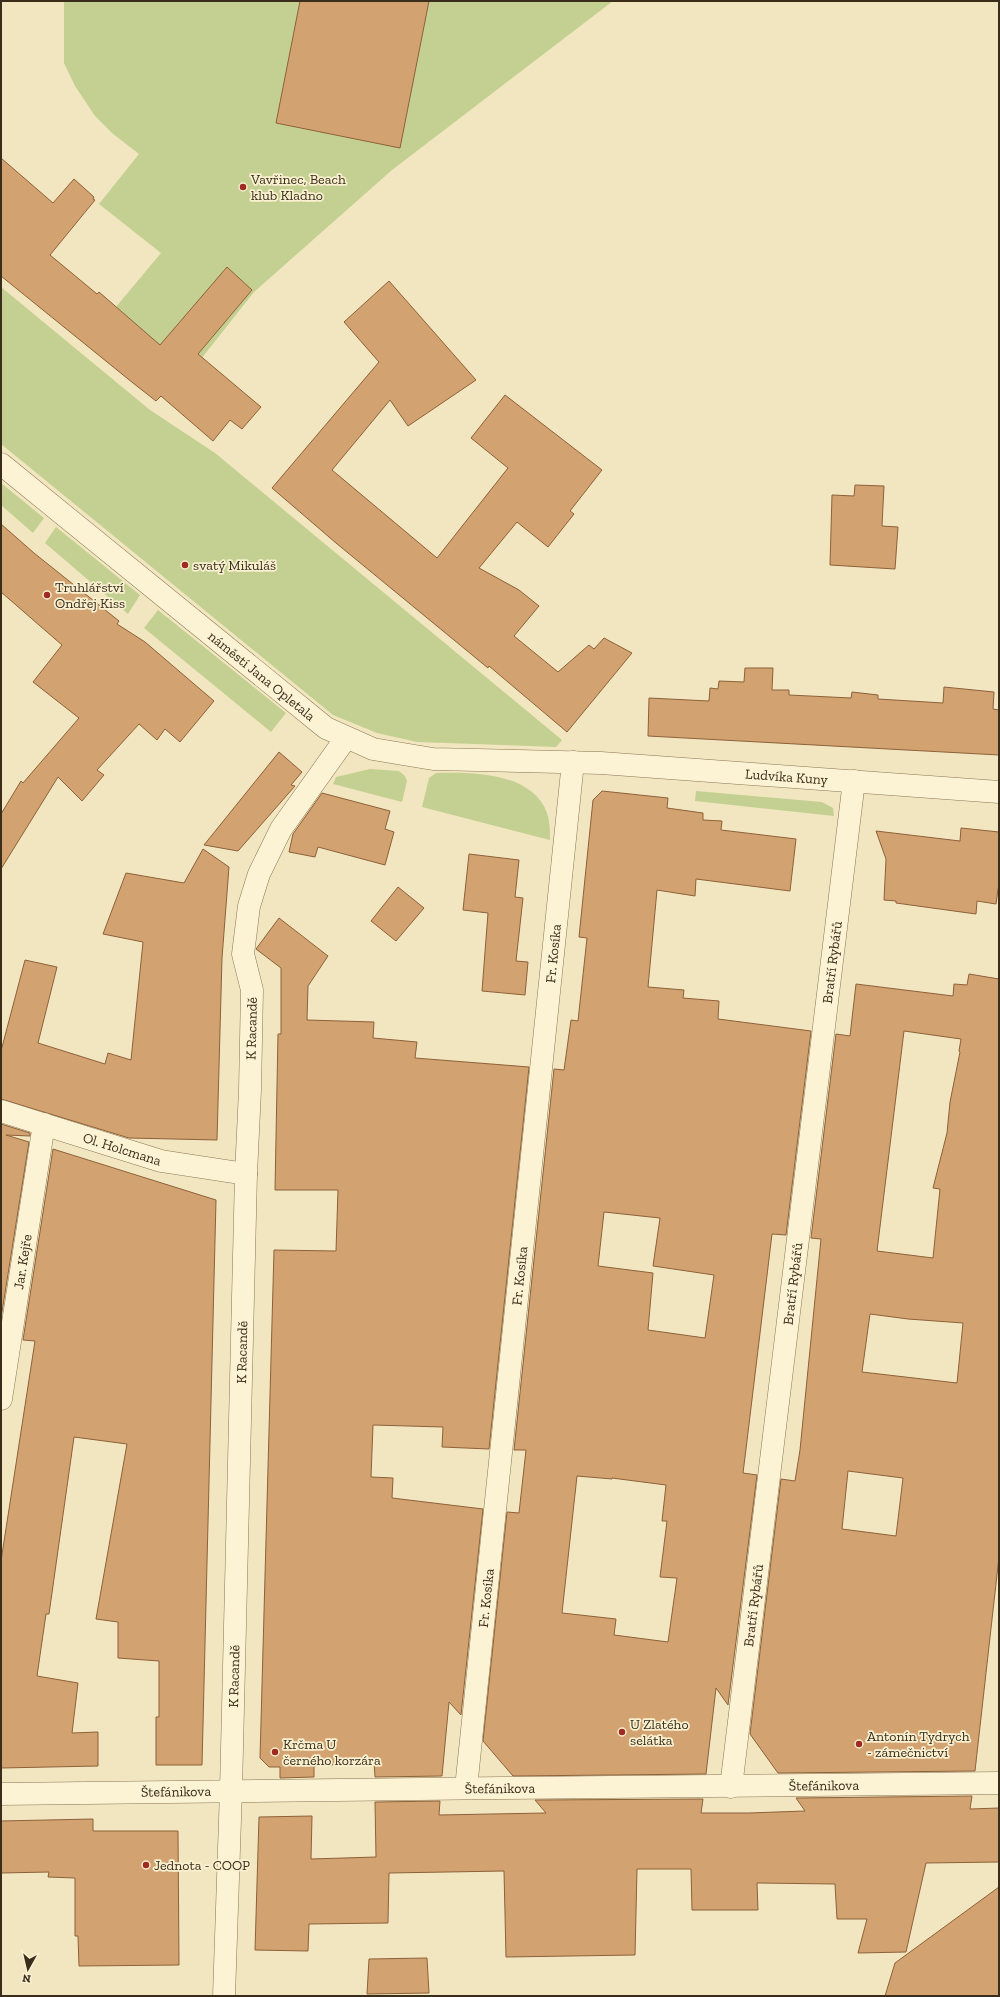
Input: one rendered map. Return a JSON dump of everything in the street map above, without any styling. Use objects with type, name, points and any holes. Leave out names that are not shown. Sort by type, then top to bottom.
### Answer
[{"type":"street","name":"náměstí Jana Opletala","points":[[1,464],[301,710],[326,728],[373,749],[416,758],[573,762]]},
{"type":"street","name":"K Racandě","points":[[224,1996],[231,1790],[252,990],[243,954],[249,906],[259,874],[281,829],[346,738]]},
{"type":"street","name":"Ludvíka Kuny","points":[[573,762],[999,792]]},
{"type":"street","name":"Fr. Kosíka","points":[[466,1788],[573,762]]},
{"type":"street","name":"Bratří Rybářů","points":[[732,1787],[854,781]]},
{"type":"street","name":"Ol. Holcmana","points":[[1,1111],[161,1161],[246,1174]]},
{"type":"street","name":"Jar. Kejře","points":[[1,1399],[44,1124]]},
{"type":"street","name":"Štefánikova","points":[[1,1794],[231,1790],[732,1787],[999,1783]]},
{"type":"green space","name":"Vavřinec, Beach klub Kladno","points":[[64,1],[613,1],[392,170],[254,292],[167,402],[163,395],[156,401],[85,344],[161,253],[99,204],[139,154],[112,133],[95,116],[75,86],[64,63]]},
{"type":"green space","points":[[1,287],[150,410],[215,453],[562,740],[556,747],[417,742],[377,733],[333,715],[1,444]]},
{"type":"green space","points":[[1,483],[44,518],[33,533],[1,505]]},
{"type":"green space","points":[[56,527],[140,595],[128,614],[45,543]]},
{"type":"green space","points":[[158,610],[286,713],[271,732],[144,628]]},
{"type":"green space","points":[[370,769],[399,771],[405,776],[407,781],[402,802],[333,784],[336,777]]},
{"type":"green space","points":[[436,773],[483,774],[515,782],[528,789],[539,799],[547,813],[550,840],[422,807],[429,778]]},
{"type":"green space","points":[[696,791],[822,802],[833,808],[834,816],[695,801]]},
{"type":"building","points":[[300,1],[429,1],[400,148],[276,123]]},
{"type":"building","points":[[1,158],[53,203],[74,179],[94,197],[93,199],[95,200],[50,255],[97,294],[99,292],[160,345],[227,267],[252,290],[198,354],[261,407],[242,429],[230,420],[213,441],[161,396],[156,401],[1,276]]},
{"type":"building","points":[[389,281],[476,380],[408,426],[390,400],[332,470],[437,558],[508,468],[471,438],[505,395],[602,470],[570,511],[574,514],[548,547],[517,522],[479,568],[519,590],[539,606],[514,636],[558,672],[589,645],[594,649],[604,638],[632,653],[567,732],[489,666],[488,668],[336,543],[272,488],[379,362],[344,322]]},
{"type":"building","points":[[855,485],[884,486],[882,526],[898,527],[895,569],[830,565],[832,495],[854,496]]},
{"type":"building","points":[[1,524],[34,553],[119,621],[117,624],[145,642],[214,701],[180,742],[165,729],[157,740],[139,724],[97,770],[104,775],[82,801],[58,777],[1,869],[1,814],[21,781],[23,783],[79,718],[33,682],[62,645],[1,592]]},
{"type":"building","points":[[745,668],[773,668],[772,690],[789,690],[789,695],[851,698],[852,692],[878,695],[878,699],[943,703],[944,687],[994,692],[993,709],[999,710],[999,755],[648,736],[649,698],[709,701],[710,688],[718,689],[719,681],[744,682]]},
{"type":"building","points":[[279,752],[302,772],[291,785],[295,786],[238,851],[204,845]]},
{"type":"building","points":[[602,791],[668,798],[667,808],[703,813],[703,820],[722,821],[721,830],[796,839],[790,891],[696,879],[695,896],[657,890],[648,987],[684,990],[683,998],[719,1001],[718,1019],[811,1031],[786,1235],[772,1234],[743,1473],[757,1475],[728,1705],[716,1688],[706,1774],[513,1776],[483,1741],[507,1512],[519,1513],[526,1450],[514,1450],[554,1069],[564,1070],[571,1020],[578,1021],[587,938],[579,937],[593,800]],"holes":[[[604,1212],[660,1218],[653,1266],[714,1275],[705,1338],[648,1330],[653,1273],[598,1266]],[[577,1476],[612,1478],[666,1485],[662,1521],[667,1521],[660,1577],[677,1578],[668,1642],[614,1635],[616,1619],[562,1613]]]},
{"type":"building","points":[[322,793],[390,811],[385,829],[394,832],[385,865],[318,847],[315,857],[289,852],[293,834]]},
{"type":"building","points":[[961,828],[999,832],[999,883],[996,904],[977,901],[976,914],[884,900],[886,859],[876,831],[960,841]]},
{"type":"building","points":[[203,849],[229,867],[222,958],[217,1140],[129,1138],[1,1099],[1,1051],[25,960],[57,967],[38,1043],[105,1064],[108,1053],[131,1060],[143,942],[103,934],[126,873],[184,883]]},
{"type":"building","points":[[469,854],[519,860],[515,897],[523,898],[516,961],[528,962],[525,995],[482,991],[488,913],[463,910]]},
{"type":"building","points":[[398,887],[424,908],[396,941],[371,921]]},
{"type":"building","points":[[279,918],[328,956],[308,986],[307,1020],[374,1022],[373,1038],[417,1042],[415,1058],[529,1067],[489,1449],[442,1447],[443,1427],[373,1425],[371,1477],[393,1478],[392,1498],[483,1509],[461,1715],[449,1702],[442,1776],[375,1777],[374,1762],[314,1766],[314,1777],[280,1778],[280,1767],[269,1767],[260,1758],[274,1250],[336,1251],[338,1190],[275,1190],[278,1034],[281,1034],[281,968],[256,949]]},
{"type":"building","points":[[969,974],[999,979],[999,1557],[975,1771],[778,1773],[750,1734],[781,1479],[795,1481],[800,1450],[821,1239],[811,1238],[836,1034],[850,1036],[856,984],[953,996],[954,984],[967,985]],"holes":[[[904,1031],[961,1039],[960,1052],[950,1102],[947,1133],[933,1188],[940,1189],[933,1258],[877,1251]],[[870,1314],[908,1319],[963,1323],[957,1383],[862,1372]],[[848,1471],[903,1478],[896,1536],[842,1529]]]},
{"type":"building","points":[[1,1124],[30,1133],[30,1136],[6,1135],[29,1142],[1,1318]]},
{"type":"building","points":[[53,1149],[216,1200],[202,1765],[156,1765],[156,1717],[159,1717],[159,1661],[118,1658],[118,1622],[96,1619],[127,1444],[74,1437],[49,1614],[46,1614],[37,1676],[78,1683],[72,1733],[98,1732],[98,1766],[1,1768],[1,1561],[35,1341],[23,1340]]},
{"type":"building","points":[[972,1796],[970,1809],[999,1808],[999,1862],[926,1863],[906,1952],[858,1953],[867,1919],[837,1919],[835,1884],[757,1883],[758,1910],[692,1910],[691,1869],[637,1869],[635,1955],[506,1957],[504,1871],[389,1873],[388,1923],[309,1924],[308,1951],[255,1950],[259,1817],[312,1816],[311,1859],[376,1857],[375,1802],[440,1801],[439,1815],[546,1813],[535,1800],[703,1799],[701,1813],[749,1813],[805,1811],[796,1798]]},
{"type":"building","points":[[93,1819],[93,1831],[178,1831],[179,1965],[79,1966],[78,1936],[75,1936],[75,1878],[48,1877],[49,1872],[1,1873],[1,1821]]},
{"type":"building","points":[[999,1887],[999,1996],[885,1996],[895,1963]]},
{"type":"building","points":[[427,1958],[429,1993],[367,1994],[369,1959]]},
{"type":"place","name":"Vavřinec, Beach klub Kladno","points":[[243,187]]},
{"type":"place","name":"svatý Mikuláš","points":[[185,565]]},
{"type":"place","name":"Truhlářství Ondřej Kiss","points":[[47,595]]},
{"type":"place","name":"U Zlatého selátka","points":[[622,1732]]},
{"type":"place","name":"Antonín Tydrych - zámečnictví","points":[[859,1744]]},
{"type":"place","name":"Krčma U černého korzára","points":[[275,1752]]},
{"type":"place","name":"Jednota - COOP","points":[[146,1865]]}]
